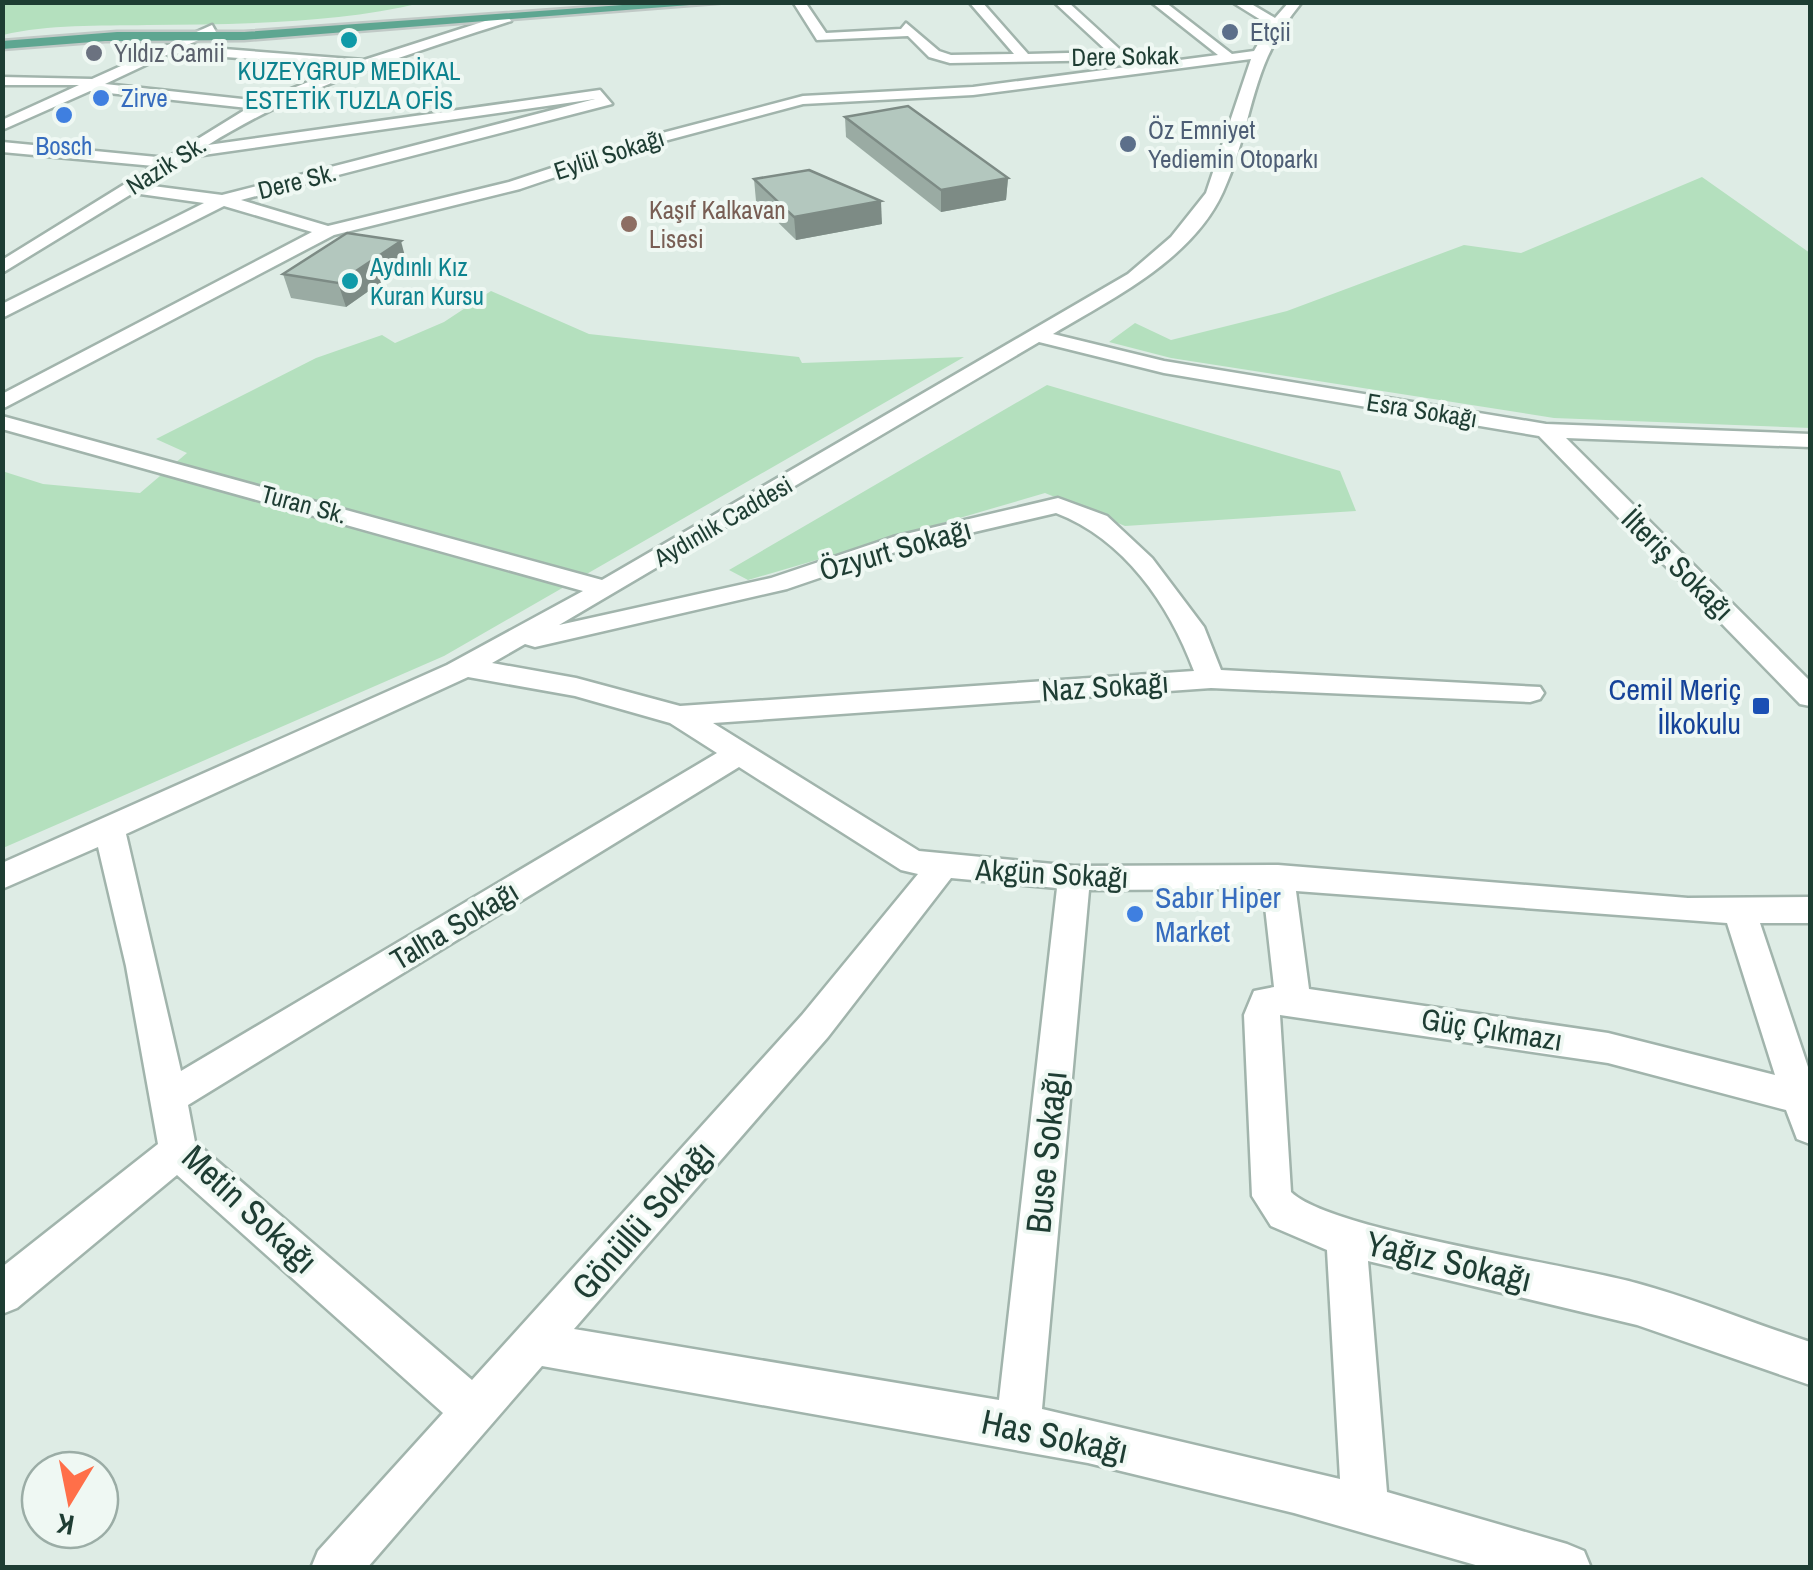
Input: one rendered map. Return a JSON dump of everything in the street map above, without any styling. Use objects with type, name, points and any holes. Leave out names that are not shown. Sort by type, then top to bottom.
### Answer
[{"type":"main road","points":[[97,36],[192,38],[466,21],[604,2]]},
{"type":"main road","points":[[2,45],[394,16],[722,2]]},
{"type":"main road","points":[[394,16],[427,7]]},
{"type":"street","name":"Dere Sokak","points":[[799,2],[822,37],[908,30],[934,54],[950,59],[1226,55]]},
{"type":"street","points":[[975,2],[1025,58]]},
{"type":"street","points":[[1060,2],[1120,56]]},
{"type":"street","points":[[1157,2],[1226,55]]},
{"type":"street","points":[[1238,2],[1276,24]]},
{"type":"street","name":"Aydınlık Caddesi","points":[[2,876],[464,667],[605,590],[1134,278],[1186,230],[1214,194],[1259,54],[1276,24],[1296,2]]},
{"type":"street","name":"Nazik Sk.","points":[[2,268],[262,105],[506,14]]},
{"type":"street","points":[[5,124],[212,30]]},
{"type":"street","points":[[164,49],[368,63]]},
{"type":"street","name":"Eylül Sokağı","points":[[2,403],[286,248],[328,231],[514,186],[648,141],[803,100],[973,91],[1226,55],[1259,54]]},
{"type":"street","points":[[2,80],[89,84],[262,105]]},
{"type":"street","name":"Dere Sk.","points":[[2,312],[222,200],[605,104],[600,94],[554,99],[187,152]]},
{"type":"street","points":[[2,147],[170,163]]},
{"type":"street","points":[[130,188],[222,200],[328,231]]},
{"type":"street","name":"Esra Sokağı","points":[[1038,336],[1164,367],[1546,431],[1810,440]]},
{"type":"street","name":"Turan Sk.","points":[[2,422],[605,590]]},
{"type":"street","name":"İlteriş Sokağı","points":[[1546,431],[1810,697]]},
{"type":"street","name":"Özyurt Sokağı","points":[[498,647],[778,584],[902,542],[1058,505],[1098,522],[1143,563],[1191,628],[1212,680]]},
{"type":"street","name":"Akgün Sokağı","points":[[464,667],[576,686],[680,716],[912,862],[1074,878],[1278,877],[1688,912],[1810,910]]},
{"type":"street","name":"Naz Sokağı","points":[[680,716],[1212,680],[1530,693]]},
{"type":"street","name":"Talha Sokağı","points":[[170,1096],[738,754]]},
{"type":"street","name":"Metin Sokağı","points":[[110,828],[170,1096],[178,1151],[473,1410]]},
{"type":"street","name":"Gönüllü Sokağı","points":[[335,1568],[815,1026],[942,867]]},
{"type":"street","points":[[1278,877],[1293,1001],[1266,1001],[1262,1015],[1272,1196],[1277,1207],[1300,1222],[1346,1236]]},
{"type":"street","name":"Buse Sokağı","points":[[1018,1426],[1074,878]]},
{"type":"street","points":[[1739,910],[1808,1108]]},
{"type":"street","name":"Güç Çıkmazı","points":[[1293,1001],[1608,1048],[1808,1108]]},
{"type":"street","points":[[2,1294],[178,1151]]},
{"type":"street","name":"Yağız Sokağı","points":[[1365,1506],[1346,1236],[1637,1304],[1810,1364]]},
{"type":"street","name":"Has Sokağı","points":[[534,1343],[707,1376],[1018,1426],[1365,1506],[1567,1568]]},
{"type":"green space","points":[[2,3],[421,3],[319,19],[74,26],[3,35]]},
{"type":"green space","points":[[1702,177],[1810,253],[1810,428],[1554,418],[1171,358],[1109,342],[1135,323],[1171,340],[1287,311],[1464,245],[1521,253]]},
{"type":"green space","points":[[491,291],[589,334],[799,357],[802,363],[964,357],[444,656],[3,848],[2,471],[43,484],[140,493],[187,453],[156,439],[316,358],[382,335],[395,343],[444,322]]},
{"type":"green space","points":[[1047,385],[1340,471],[1356,511],[1125,526],[1045,493],[748,580],[729,570]]},
{"type":"building","points":[[908,106],[1008,178],[941,190],[845,117]]},
{"type":"building","points":[[809,170],[881,201],[794,217],[754,179]]},
{"type":"building","points":[[347,233],[401,241],[338,283],[283,274]]},
{"type":"place","name":"Etçii","points":[[1230,32]]},
{"type":"place","name":"KUZEYGRUP MEDİKAL ESTETİK TUZLA OFİS","points":[[349,40]]},
{"type":"place","name":"Yıldız Camii","points":[[94,53]]},
{"type":"place","name":"Zirve","points":[[101,98]]},
{"type":"place","name":"Bosch","points":[[64,115]]},
{"type":"place","name":"Öz Emniyet Yediemin Otoparkı","points":[[1128,144]]},
{"type":"place","name":"Kaşıf Kalkavan Lisesi","points":[[629,224]]},
{"type":"place","name":"Aydınlı Kız Kuran Kursu","points":[[350,281]]},
{"type":"place","name":"Cemil Meriç İlkokulu","points":[[1761,706]]},
{"type":"place","name":"Sabır Hiper Market","points":[[1135,914]]}]
